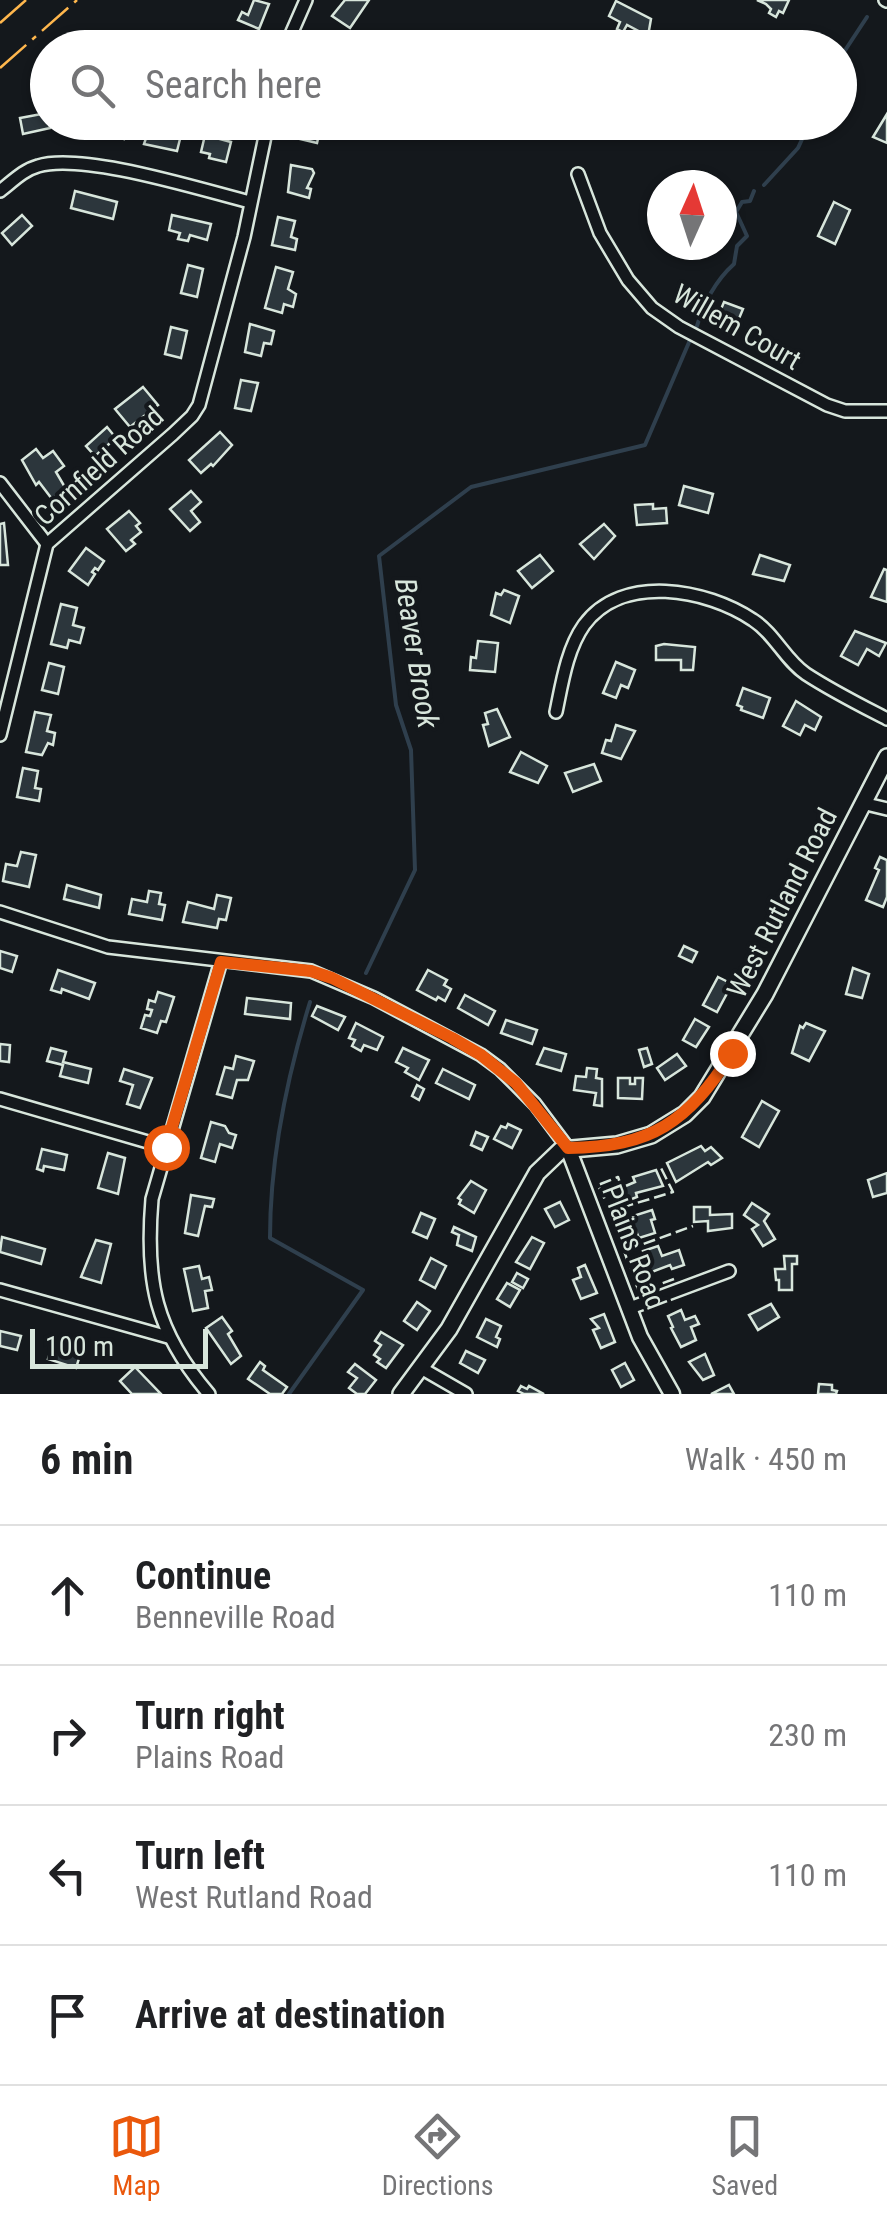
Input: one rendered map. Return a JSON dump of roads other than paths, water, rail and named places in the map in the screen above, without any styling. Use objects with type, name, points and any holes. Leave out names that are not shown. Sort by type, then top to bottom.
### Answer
[{"type":"main road","name":"West Rutland Road","points":[[568,1148],[617,1144],[651,1135],[685,1114],[702,1097],[732,1053],[887,757]]},
{"type":"main road","points":[[401,1394],[449,1329],[537,1174],[553,1155],[568,1148]]},
{"type":"street","points":[[293,30],[306,0]]},
{"type":"street","name":"Cornfield Road","points":[[0,735],[47,544],[173,434],[199,404],[264,140]]},
{"type":"street","points":[[0,192],[23,172],[38,166],[74,162],[250,202]]},
{"type":"street","name":"Willem Court","points":[[578,174],[600,233],[628,280],[652,308],[679,327],[827,405],[845,412],[887,410]]},
{"type":"street","points":[[0,483],[47,544]]},
{"type":"street","points":[[556,712],[574,644],[593,615],[625,596],[666,592],[704,597],[747,616],[767,632],[798,668],[887,719]]},
{"type":"street","points":[[862,803],[887,810]]},
{"type":"street","name":"Plains Road","points":[[0,912],[108,947],[311,971],[332,978],[481,1055],[516,1083],[568,1148],[640,1336],[672,1394]]},
{"type":"street","points":[[209,1394],[168,1337],[152,1288],[149,1237],[152,1200],[221,962]]},
{"type":"street","points":[[0,1099],[166,1147]]},
{"type":"street","points":[[630,1308],[729,1272]]},
{"type":"street","points":[[0,1290],[168,1337]]},
{"type":"street","points":[[422,1368],[466,1394]]},
{"type":"waterway","name":"Beaver Brook","points":[[857,32],[867,17]]},
{"type":"waterway","name":"Beaver Brook","points":[[764,185],[802,140]]},
{"type":"waterway","name":"Beaver Brook","points":[[697,326],[711,293],[734,264],[737,246],[747,236],[736,212],[742,202],[750,201],[754,191]]},
{"type":"waterway","name":"Beaver Brook","points":[[366,973],[415,870],[411,750],[396,705],[379,556],[471,487],[645,445],[690,340]]},
{"type":"waterway","name":"Beaver Brook","points":[[289,1394],[363,1290],[270,1238],[281,1119],[310,1002]]}]
